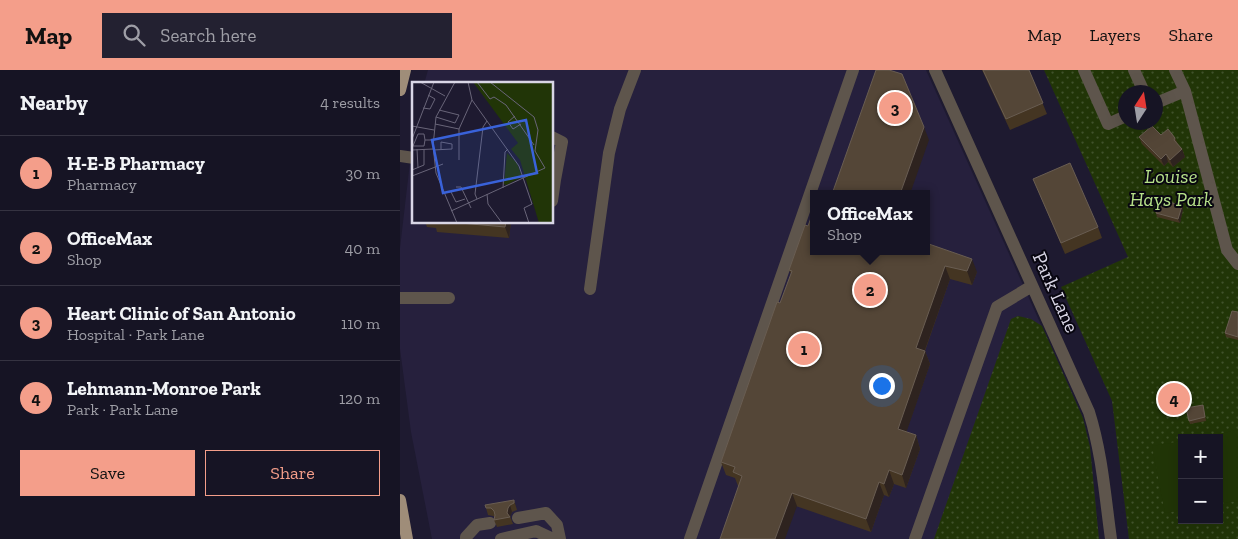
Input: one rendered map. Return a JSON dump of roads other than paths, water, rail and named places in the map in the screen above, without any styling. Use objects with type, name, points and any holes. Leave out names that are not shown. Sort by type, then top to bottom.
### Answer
[{"type":"main road","points":[[400,90],[405,70]]},
{"type":"main road","points":[[400,500],[407,539]]},
{"type":"street","points":[[590,289],[609,153],[620,109],[635,70]]},
{"type":"street","points":[[811,190],[853,70]]},
{"type":"street","name":"Park Lane","points":[[935,70],[1089,412],[1102,468],[1110,539]]},
{"type":"street","points":[[1084,70],[1108,124],[1118,120]]},
{"type":"street","points":[[1134,70],[1141,85]]},
{"type":"street","points":[[1175,70],[1185,91],[1227,250],[1238,264]]},
{"type":"street","points":[[1163,100],[1185,91]]},
{"type":"street","points":[[554,138],[562,142],[554,180]]},
{"type":"street","points":[[690,539],[810,194]]},
{"type":"street","points":[[915,539],[997,307],[1032,286]]},
{"type":"street","points":[[400,298],[449,298]]},
{"type":"street","points":[[518,518],[546,513],[557,525],[560,539]]},
{"type":"street","points":[[466,539],[477,525],[490,523]]},
{"type":"street","points":[[506,538],[536,531],[553,539]]},
{"type":"place","name":"Heart Clinic of San Antonio","points":[[895,108]]},
{"type":"place","name":"OfficeMax","points":[[870,290]]},
{"type":"place","name":"H-E-B Pharmacy","points":[[804,349]]},
{"type":"place","name":"Lehmann-Monroe Park","points":[[1174,399]]},
{"type":"park label","name":"Louise Hays Park","points":[[1171,188]]}]
